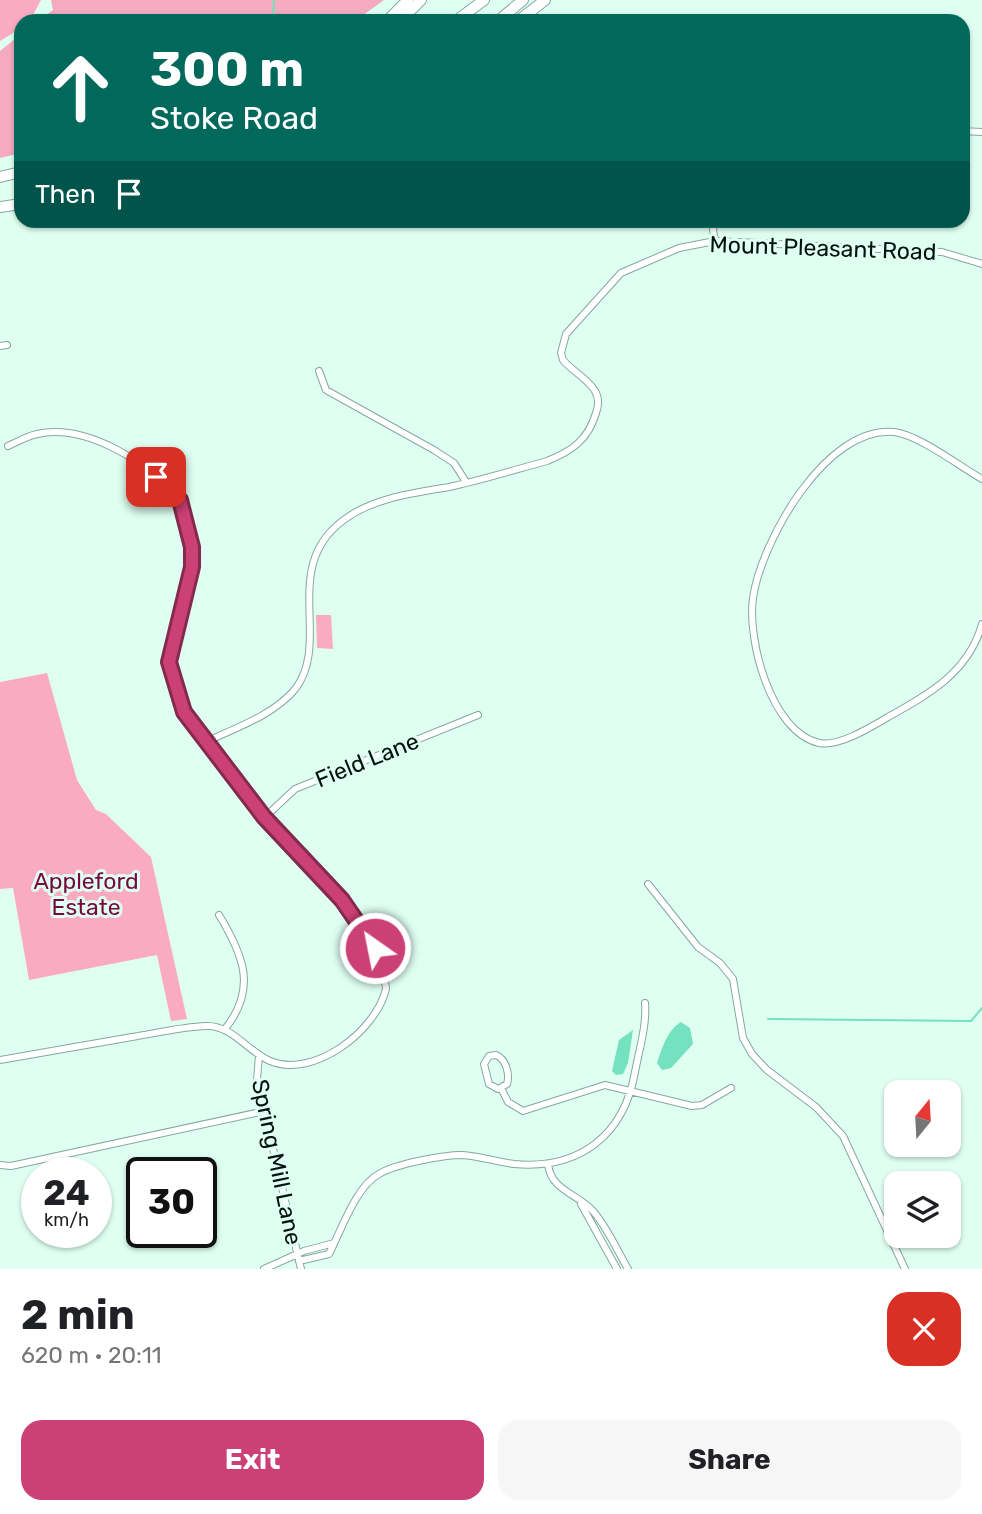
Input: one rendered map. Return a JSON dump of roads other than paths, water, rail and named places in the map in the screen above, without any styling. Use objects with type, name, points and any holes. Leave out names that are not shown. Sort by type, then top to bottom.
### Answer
[{"type":"highway","points":[[407,14],[421,0]]},
{"type":"highway","points":[[465,14],[484,0]]},
{"type":"highway","points":[[506,14],[523,0]]},
{"type":"highway","points":[[527,14],[545,0]]},
{"type":"street","points":[[713,228],[715,241]]},
{"type":"street","name":"Mount Pleasant Road","points":[[205,742],[273,707],[297,686],[308,649],[307,597],[310,574],[322,545],[348,516],[388,499],[547,461],[570,451],[582,441],[593,422],[598,399],[593,387],[563,360],[562,343],[566,334],[621,273],[679,248],[715,241],[942,252],[982,264]]},
{"type":"street","points":[[319,371],[326,390],[454,463],[466,482]]},
{"type":"street","points":[[982,479],[906,434],[896,432],[869,435],[822,465],[771,543],[754,592],[752,614],[755,644],[772,696],[782,712],[808,738],[821,744],[832,743],[877,723],[935,691],[962,664],[982,624]]},
{"type":"street","points":[[0,1060],[180,1027],[217,1026],[259,1055],[281,1064],[297,1064],[329,1053],[350,1040],[375,1013],[386,989],[383,967],[375,948],[342,900],[264,817],[184,712],[169,662],[192,567],[189,530],[180,500],[143,468],[78,435],[37,434],[8,446]]},
{"type":"street","name":"Field Lane","points":[[264,817],[295,789],[478,715]]},
{"type":"street","points":[[648,884],[698,947],[720,963],[733,979],[742,1031],[752,1054],[767,1070],[816,1107],[843,1136],[905,1269]]},
{"type":"street","points":[[219,915],[233,942],[245,984],[243,1003],[225,1029]]},
{"type":"street","points":[[264,1269],[329,1254],[361,1192],[380,1172],[447,1156],[474,1156],[517,1164],[548,1164],[593,1149],[618,1122],[632,1093],[645,1003]]},
{"type":"street","name":"Spring Mill Lane","points":[[259,1055],[257,1080],[299,1261]]},
{"type":"street","points":[[501,1088],[508,1078],[504,1061],[493,1055],[485,1061],[489,1084],[501,1088],[508,1102],[523,1111],[605,1085],[692,1106],[702,1105],[731,1088]]},
{"type":"street","points":[[0,1165],[11,1166],[265,1111]]},
{"type":"street","points":[[548,1164],[551,1178],[593,1211],[628,1269]]},
{"type":"street","points":[[578,1199],[617,1269]]},
{"type":"street","points":[[299,1261],[334,1243]]},
{"type":"waterway","points":[[273,14],[274,0]]},
{"type":"waterway","points":[[768,1019],[971,1021],[982,1008]]},
{"type":"park label","name":"Appleford Estate","points":[[86,894]]}]
